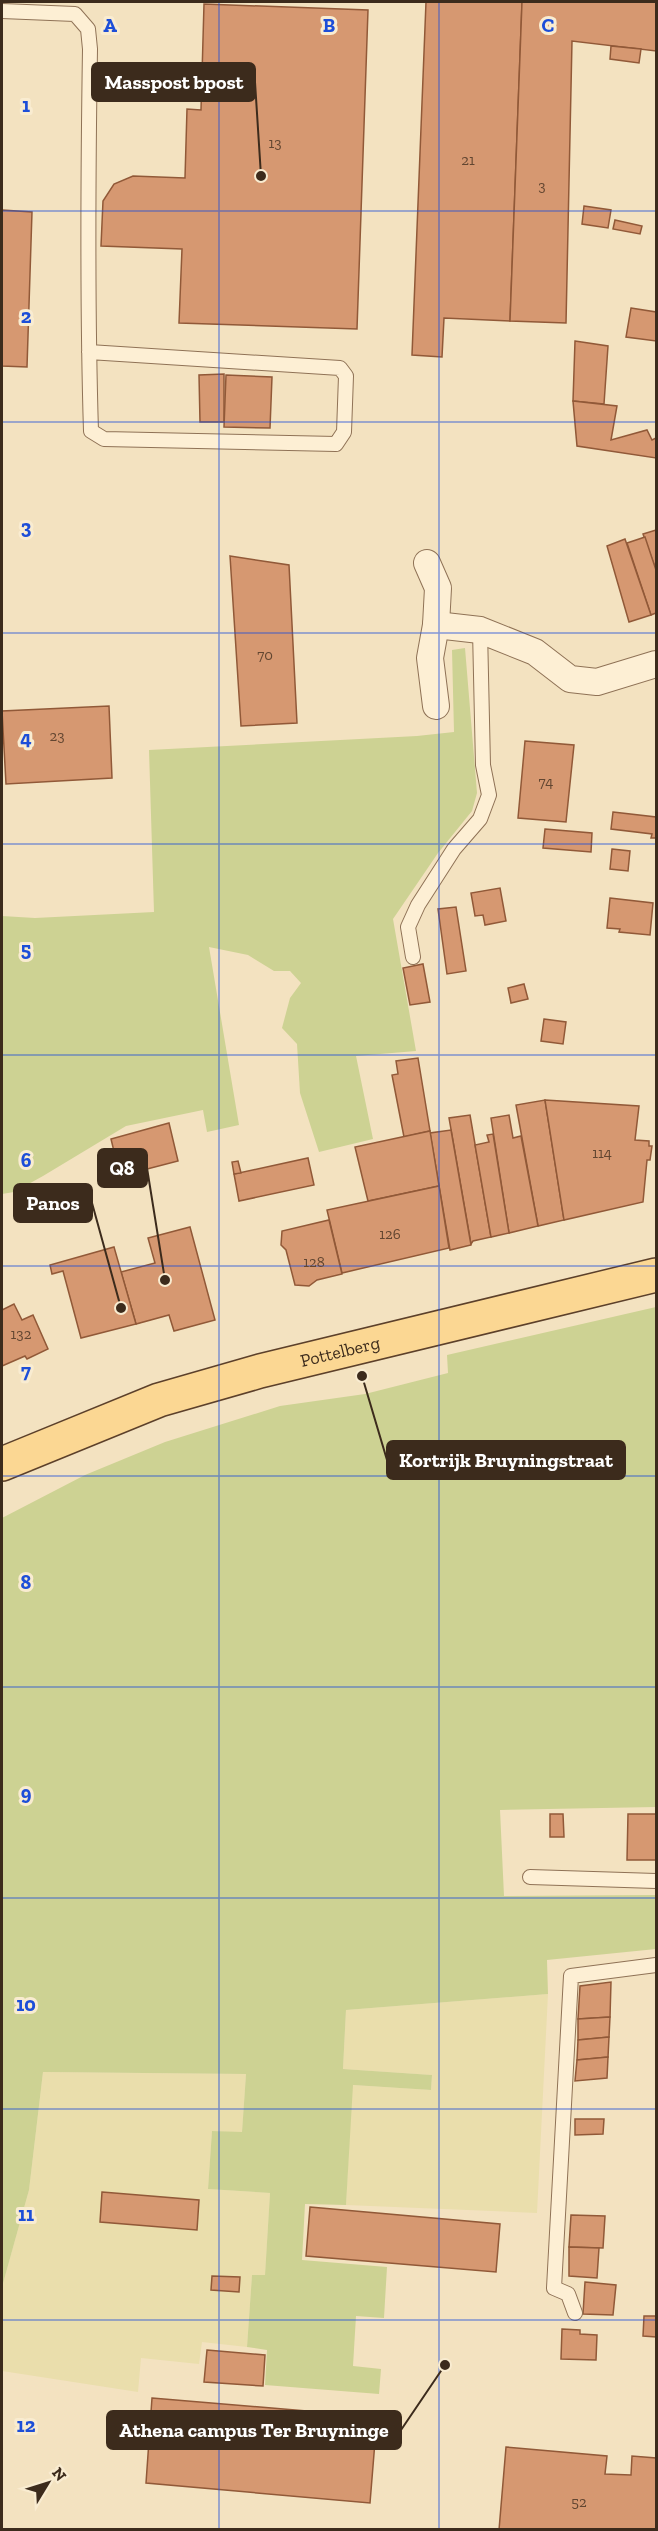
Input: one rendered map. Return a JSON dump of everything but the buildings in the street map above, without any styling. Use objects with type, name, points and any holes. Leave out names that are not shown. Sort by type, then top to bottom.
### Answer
[{"type":"main road","name":"Pottelberg","points":[[2,1473],[16,1459],[159,1400],[249,1374],[657,1275]]},
{"type":"street","points":[[427,563],[438,588],[436,625],[430,658],[436,706]]},
{"type":"street","points":[[436,625],[480,630],[535,652],[570,679],[597,682],[657,664]]},
{"type":"lane","points":[[2,11],[75,14],[88,29],[90,49],[87,294],[88,352],[91,430],[104,439],[336,444],[344,432],[346,376],[340,368],[88,352]]},
{"type":"lane","points":[[413,957],[408,927],[418,905],[454,849],[480,819],[489,795],[483,765],[480,630]]},
{"type":"lane","points":[[530,1877],[657,1881]]},
{"type":"lane","points":[[575,2313],[568,2294],[554,2288],[571,1976],[657,1965]]},
{"type":"shaded area","points":[[548,1994],[537,2213],[346,2205],[352,2085],[431,2090],[432,2075],[343,2069],[346,2010]]},
{"type":"shaded area","points":[[43,2072],[246,2074],[242,2133],[212,2131],[208,2189],[270,2193],[265,2276],[252,2275],[247,2347],[202,2342],[199,2364],[141,2358],[138,2392],[2,2371],[2,2287],[29,2190]]},
{"type":"green space","points":[[465,648],[477,793],[472,811],[438,853],[393,919],[416,1051],[356,1056],[373,1139],[319,1152],[300,1093],[297,1044],[282,1028],[290,998],[301,983],[290,971],[274,971],[248,955],[209,947],[239,1125],[207,1132],[203,1110],[126,1126],[14,1192],[2,1194],[2,916],[35,918],[154,912],[149,750],[417,736],[454,732],[452,650]]},
{"type":"green space","points":[[656,1307],[656,1807],[500,1810],[504,1896],[656,1895],[656,1949],[547,1960],[548,1994],[346,2010],[343,2069],[432,2075],[431,2090],[353,2085],[346,2205],[305,2204],[302,2260],[387,2267],[384,2318],[356,2316],[353,2366],[381,2369],[379,2394],[265,2385],[267,2350],[247,2347],[252,2275],[265,2275],[270,2193],[208,2189],[212,2131],[242,2132],[246,2074],[43,2072],[29,2190],[2,2287],[2,1518],[85,1475],[165,1442],[280,1406],[365,1394],[448,1373],[447,1355]]},
{"type":"place","name":"Masspost bpost","points":[[261,176]]},
{"type":"place","name":"Q8","points":[[165,1280]]},
{"type":"place","name":"Panos","points":[[121,1308]]},
{"type":"place","name":"Kortrijk Bruyningstraat","points":[[362,1376]]},
{"type":"place","name":"Athena campus Ter Bruyninge","points":[[445,2365]]}]
